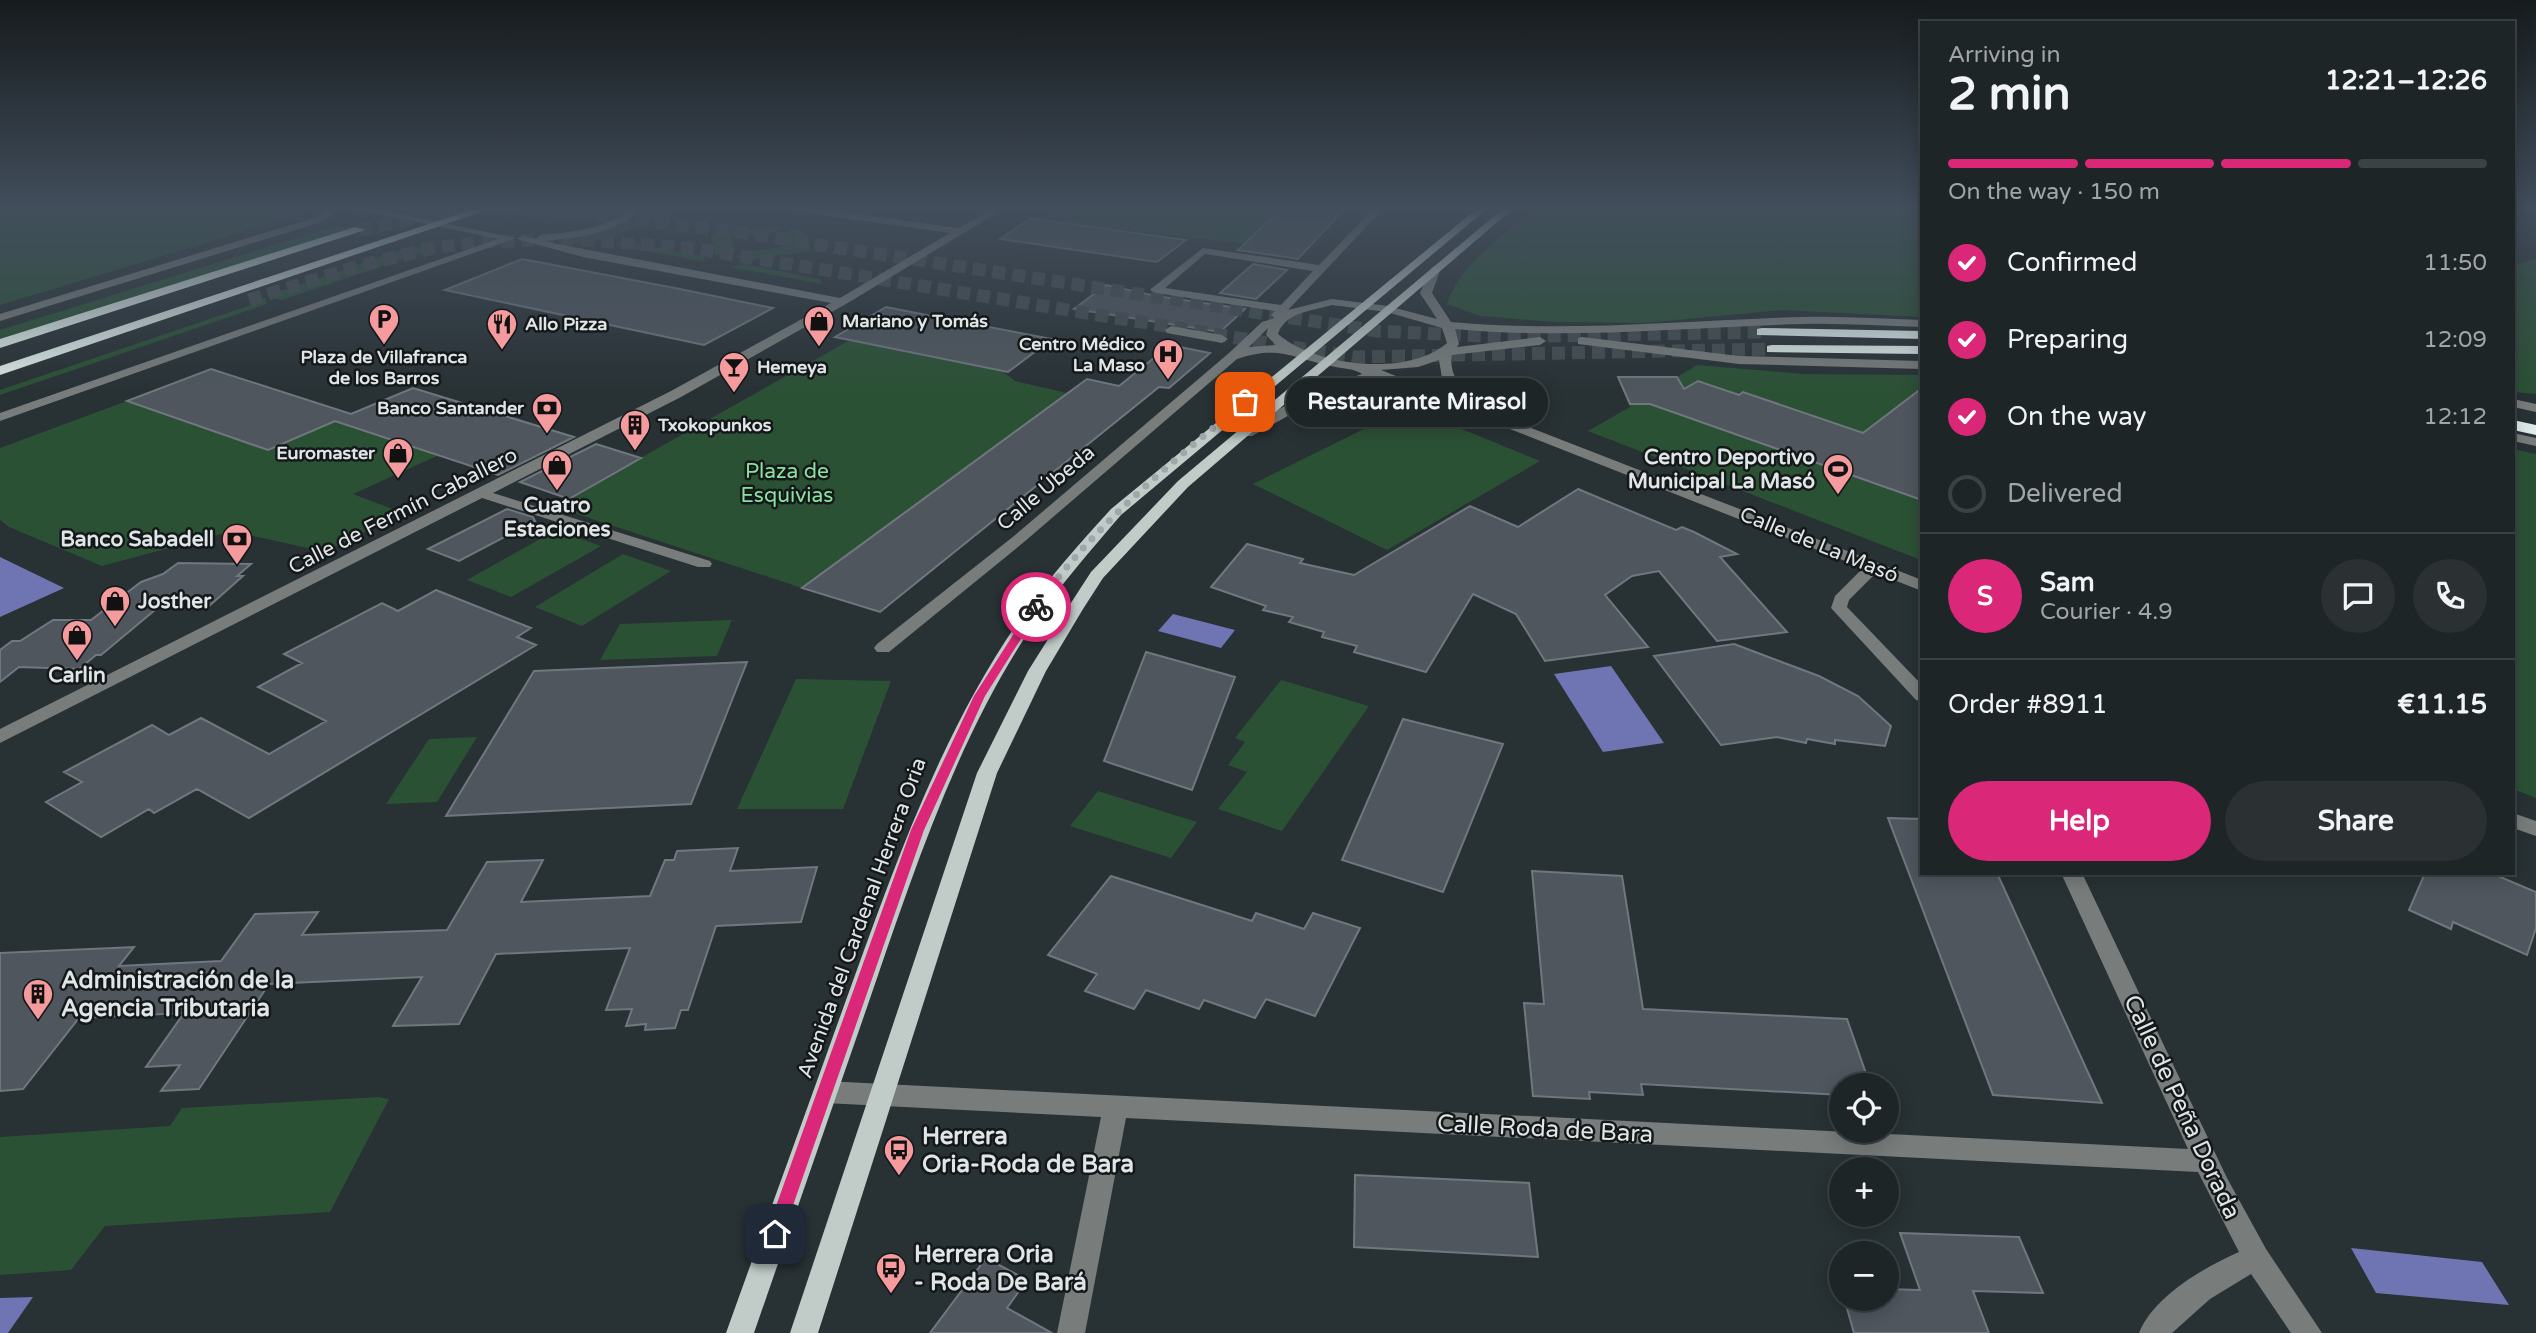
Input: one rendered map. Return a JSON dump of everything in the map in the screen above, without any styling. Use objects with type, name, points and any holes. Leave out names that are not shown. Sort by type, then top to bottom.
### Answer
[{"type":"highway","points":[[0,344],[236,269]]},
{"type":"highway","points":[[0,357],[268,269]]},
{"type":"highway","points":[[0,371],[306,269]]},
{"type":"highway","points":[[0,385],[249,300]]},
{"type":"highway","points":[[1762,332],[1920,335]]},
{"type":"highway","points":[[1772,349],[1920,351]]},
{"type":"highway","points":[[2515,411],[2536,415]]},
{"type":"highway","points":[[2515,425],[2536,429]]},
{"type":"main road","name":"Avenida del Cardenal Herrera Oria","points":[[740,1333],[939,778],[979,696],[1020,630],[1069,562],[1116,512],[1298,352],[1404,269]]},
{"type":"main road","points":[[804,1333],[987,772],[1037,671],[1104,567],[1183,484],[1435,269]]},
{"type":"street","points":[[0,318],[158,269]]},
{"type":"street","points":[[0,417],[429,269]]},
{"type":"street","points":[[665,269],[842,302]]},
{"type":"street","name":"Calle de Fermín Caballero","points":[[0,737],[483,494],[738,361],[898,269]]},
{"type":"street","points":[[1181,269],[1156,290],[1279,317],[1309,306],[1359,304]]},
{"type":"street","name":"Calle Úbeda","points":[[883,648],[1019,540],[1233,356],[1266,324],[1279,317],[1323,269]]},
{"type":"street","points":[[1436,269],[1426,293],[1453,336],[1453,344],[1446,352]]},
{"type":"street","points":[[1306,285],[1304,290],[1309,295],[1388,309],[1446,325],[1553,331],[1806,320],[1920,324]]},
{"type":"street","points":[[1279,317],[1272,335],[1298,352],[1349,364],[1390,367],[1425,362],[1446,352],[1508,343],[1587,341],[1740,360],[1920,365]]},
{"type":"street","points":[[1171,330],[1222,339]]},
{"type":"street","name":"Calle Úbeda","points":[[1233,356],[1258,348],[1298,352]]},
{"type":"street","name":"Calle de La Masó","points":[[1446,352],[1445,370],[1457,391],[1485,411],[1520,428]]},
{"type":"street","name":"Calle de La Masó","points":[[1349,364],[1418,393],[1520,428],[1920,585]]},
{"type":"street","points":[[1233,442],[1273,416],[1311,397],[1390,367]]},
{"type":"street","name":"Calle de La Masó","points":[[1341,387],[1418,393]]},
{"type":"street","points":[[2515,403],[2536,408]]},
{"type":"street","points":[[2515,437],[2536,442]]},
{"type":"street","points":[[483,494],[704,564]]},
{"type":"street","points":[[1873,567],[1841,599],[1839,608],[1920,694]]},
{"type":"street","points":[[2515,821],[2536,829]]},
{"type":"street","name":"Calle de Peña Dorada","points":[[2072,875],[2206,1161],[2256,1258],[2308,1333]]},
{"type":"street","name":"Calle Roda de Bara","points":[[825,1092],[2206,1161]]},
{"type":"street","points":[[1071,1333],[1116,1105]]},
{"type":"street","points":[[2153,1333],[2170,1313],[2208,1283],[2256,1258]]},
{"type":"green space","points":[[0,269],[119,269],[0,305]]},
{"type":"green space","points":[[196,269],[227,269],[0,343],[0,330]]},
{"type":"green space","points":[[345,269],[373,269],[282,300],[266,296]]},
{"type":"green space","points":[[742,269],[771,269],[820,279],[822,284]]},
{"type":"green space","points":[[1467,269],[1920,269],[1920,317],[1782,310],[1645,323],[1556,322],[1480,316],[1447,304]]},
{"type":"green space","points":[[2515,269],[2536,269],[2536,394],[2515,392]]},
{"type":"green space","points":[[265,297],[267,304],[0,395],[0,390],[257,303]]},
{"type":"green space","name":"Plaza de Esquivias","points":[[850,340],[1002,371],[1015,381],[1067,393],[802,588],[565,510],[564,501]]},
{"type":"green space","name":"Centro Deportivo Municipal La Masó","points":[[1697,365],[1804,374],[1920,375],[1920,560],[1588,431],[1630,407],[1618,377],[1677,377]]},
{"type":"green space","points":[[127,401],[268,450],[335,421],[439,455],[353,494],[403,513],[325,552],[232,531],[102,566],[9,527],[0,520],[0,448]]},
{"type":"green space","points":[[1408,407],[1540,461],[1387,550],[1253,484]]},
{"type":"green space","points":[[2515,449],[2536,454],[2536,798],[2515,790]]},
{"type":"green space","points":[[556,530],[601,546],[511,597],[467,580]]},
{"type":"green space","points":[[623,554],[671,571],[582,626],[535,607]]},
{"type":"green space","points":[[732,620],[717,656],[600,660],[620,624]]},
{"type":"green space","points":[[796,679],[891,681],[843,809],[737,809]]},
{"type":"green space","points":[[1281,680],[1369,706],[1282,831],[1218,809],[1247,772],[1228,765],[1245,742],[1235,738]]},
{"type":"green space","points":[[477,737],[437,802],[386,804],[429,739]]},
{"type":"green space","points":[[1098,791],[1197,822],[1171,858],[1070,826]]},
{"type":"green space","points":[[379,1097],[389,1099],[330,1212],[105,1226],[71,1270],[0,1275],[0,1137],[170,1126],[182,1108]]},
{"type":"water","points":[[0,557],[64,588],[0,617]]},
{"type":"water","points":[[1173,614],[1235,630],[1221,648],[1158,631]]},
{"type":"water","points":[[1611,666],[1664,743],[1603,752],[1554,674]]},
{"type":"water","points":[[2351,1248],[2482,1262],[2509,1305],[2376,1293]]},
{"type":"water","points":[[33,1297],[8,1333],[0,1333],[0,1298]]},
{"type":"building","points":[[497,269],[576,269],[773,308],[704,345],[445,290]]},
{"type":"building","points":[[1247,269],[1287,270],[1256,299],[1220,293]]},
{"type":"building","points":[[1106,285],[1156,296],[1245,309],[1220,332],[1074,309]]},
{"type":"building","points":[[886,307],[1052,339],[1008,372],[835,337]]},
{"type":"building","points":[[1170,345],[1210,353],[1169,388],[1159,387],[880,612],[802,588],[1087,379],[1119,386]]},
{"type":"building","points":[[211,369],[351,414],[413,388],[574,437],[498,475],[335,421],[268,450],[127,401]]},
{"type":"building","points":[[1618,377],[1677,377],[1684,389],[1698,381],[1739,395],[1743,392],[1863,433],[1920,390],[1920,499],[1650,404],[1630,404]]},
{"type":"building","points":[[596,444],[641,458],[569,499],[520,482]]},
{"type":"building","points":[[1578,489],[1676,530],[1682,527],[1737,554],[1720,557],[1787,632],[1717,641],[1659,571],[1632,576],[1605,595],[1648,647],[1545,661],[1516,614],[1473,594],[1426,672],[1354,652],[1357,646],[1322,637],[1324,632],[1289,622],[1293,617],[1263,610],[1266,606],[1211,587],[1247,544],[1303,559],[1300,563],[1354,575],[1470,506],[1518,527]]},
{"type":"building","points":[[507,509],[533,517],[535,521],[459,561],[428,549]]},
{"type":"building","points":[[178,563],[251,564],[237,576],[243,576],[208,607],[161,605],[101,655],[96,655],[79,669],[19,667],[0,682],[0,650],[12,641],[20,641],[53,620],[91,620],[141,582],[163,574]]},
{"type":"building","points":[[436,590],[531,628],[517,637],[536,645],[249,818],[197,789],[154,813],[149,809],[101,837],[46,802],[82,782],[64,772],[152,725],[169,735],[201,718],[269,754],[326,721],[258,687],[302,663],[284,654],[382,603],[398,611]]},
{"type":"building","points":[[1734,644],[1819,676],[1858,696],[1891,726],[1885,746],[1835,740],[1835,744],[1807,739],[1806,743],[1777,737],[1721,745],[1654,656]]},
{"type":"building","points":[[1146,652],[1235,677],[1192,790],[1104,761]]},
{"type":"building","points":[[747,662],[691,804],[446,816],[534,671]]},
{"type":"building","points":[[1403,719],[1503,744],[1443,892],[1342,860]]},
{"type":"building","points":[[1888,818],[1920,819],[1920,875],[1998,875],[2102,1103],[1993,1095]]},
{"type":"building","points":[[738,848],[730,871],[817,867],[801,922],[716,926],[688,1010],[681,1010],[675,1028],[645,1030],[646,1024],[626,1026],[632,1009],[606,1010],[630,948],[496,954],[459,1024],[393,1026],[422,977],[269,984],[199,1089],[161,1091],[180,1065],[146,1067],[184,1013],[79,1018],[23,1089],[0,1091],[0,953],[134,947],[119,966],[221,961],[255,914],[318,912],[302,935],[447,930],[487,862],[543,860],[521,902],[650,896],[665,860],[674,860],[677,851]]},
{"type":"building","points":[[1532,871],[1622,876],[1643,1009],[1847,1019],[1866,1073],[1829,1073],[1829,1094],[1641,1084],[1643,1095],[1589,1092],[1590,1099],[1533,1096],[1524,1003],[1544,1004]]},
{"type":"building","points":[[2424,875],[2496,875],[2536,892],[2536,928],[2527,955],[2453,922],[2451,929],[2409,910]]},
{"type":"building","points":[[1111,876],[1252,921],[1256,913],[1304,929],[1313,913],[1360,928],[1315,1016],[1266,999],[1255,1018],[1204,1000],[1199,1009],[1146,990],[1134,1009],[1085,991],[1097,974],[1048,955]]},
{"type":"building","points":[[1355,1175],[1529,1183],[1538,1257],[1354,1247]]},
{"type":"building","points":[[1900,1233],[2019,1237],[2043,1293],[1973,1291],[1989,1333],[1854,1333],[1848,1311],[1899,1311],[1899,1289],[1920,1290]]},
{"type":"building","points":[[986,1258],[1027,1280],[1007,1308],[1052,1333],[930,1333]]},
{"type":"tunnel","points":[[249,300],[349,269]]},
{"type":"tunnel","points":[[820,269],[1354,357],[1772,349]]},
{"type":"tunnel","points":[[978,269],[1377,331],[1502,337],[1762,332]]},
{"type":"way so far","points":[[1036,607],[1069,562],[1116,512],[1245,402]]},
{"type":"place","name":"Plaza de Villafranca de los Barros","points":[[384,346]]},
{"type":"place","name":"Mariano y Tomás","points":[[819,348]]},
{"type":"place","name":"Allo Pizza","points":[[502,351]]},
{"type":"place","name":"Centro Médico La Maso","points":[[1168,381]]},
{"type":"place","name":"Hemeya","points":[[734,394]]},
{"type":"place","name":"Restaurante Mirasol","points":[[1245,402]]},
{"type":"place","name":"Banco Santander","points":[[547,435]]},
{"type":"place","name":"Txokopunkos","points":[[635,452]]},
{"type":"place","name":"Euromaster","points":[[398,480]]},
{"type":"place","name":"Cuatro Estaciones","points":[[557,492]]},
{"type":"place","name":"Centro Deportivo Municipal La Masó","points":[[1838,496]]},
{"type":"place","name":"Banco Sabadell","points":[[237,566]]},
{"type":"place","name":"Josther","points":[[115,628]]},
{"type":"place","name":"Carlin","points":[[77,662]]},
{"type":"place","name":"Administración de la Agencia Tributaria","points":[[38,1021]]},
{"type":"place","name":"Herrera Oria-Roda de Bara","points":[[899,1177]]},
{"type":"place","name":"Herrera Oria - Roda De Bará","points":[[891,1295]]},
{"type":"route","points":[[775,1234],[918,830],[939,778],[979,696],[1036,607]]}]
